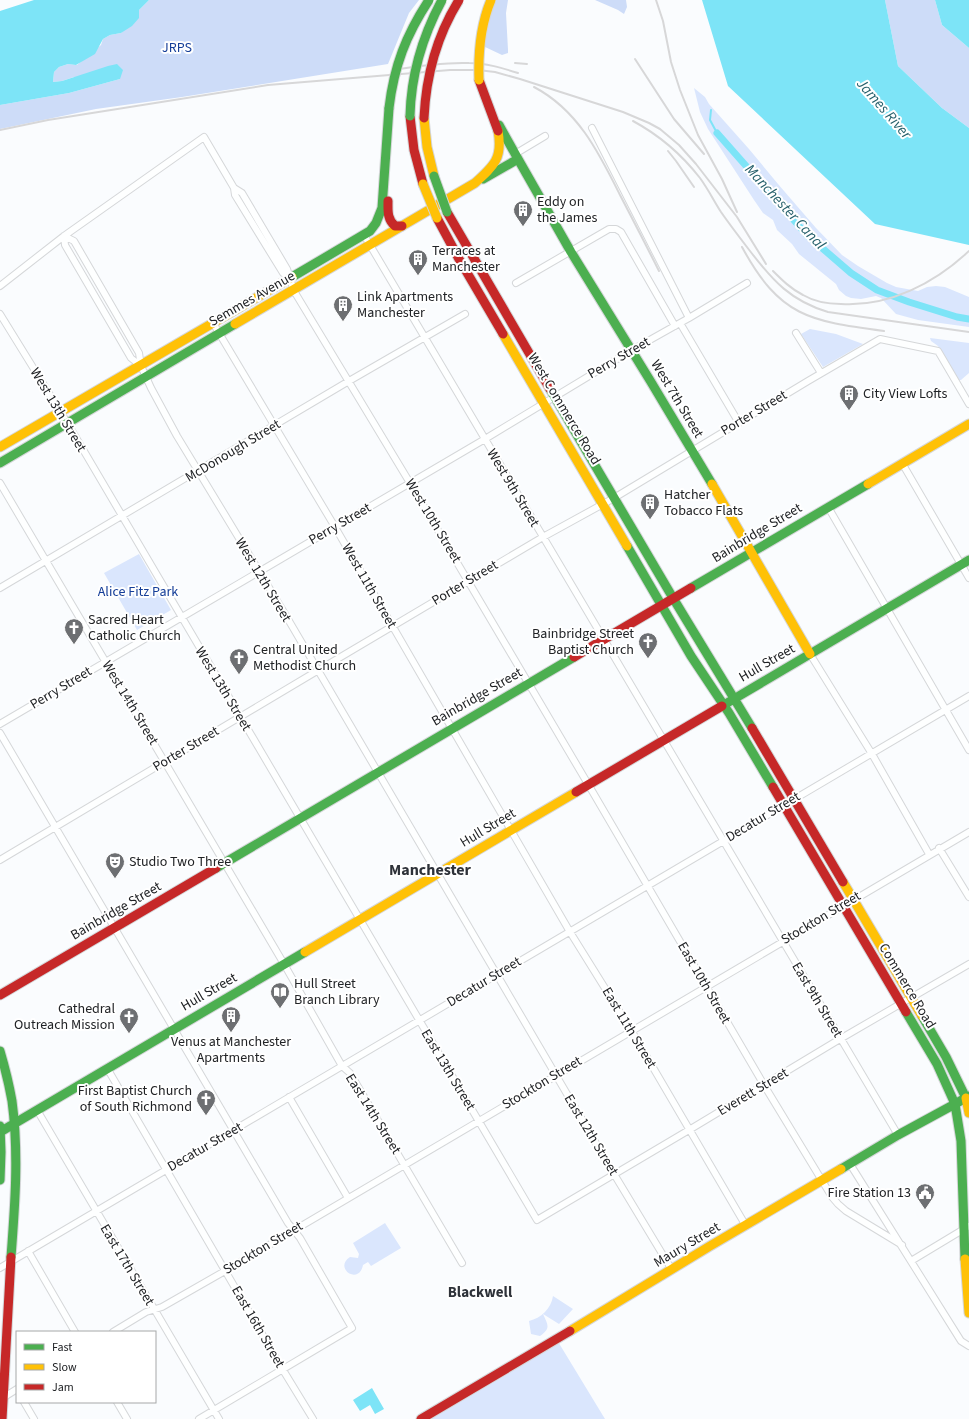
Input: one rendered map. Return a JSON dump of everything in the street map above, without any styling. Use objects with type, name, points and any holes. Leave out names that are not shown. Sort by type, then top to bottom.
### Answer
[{"type":"main road","points":[[364,235],[372,228],[380,213],[383,202],[389,108],[396,67],[403,45],[416,20],[429,0]]},
{"type":"main road","name":"West Commerce Road","points":[[442,0],[429,26],[417,60],[411,90],[410,116],[413,144],[423,184],[437,218],[463,266],[604,504],[691,656],[724,704]]},
{"type":"main road","name":"West Commerce Road","points":[[459,0],[445,23],[431,61],[426,87],[424,118],[426,147],[434,176],[447,212],[554,397],[734,698]]},
{"type":"main road","points":[[475,184],[493,166],[499,153],[497,130],[492,112],[485,100],[479,80],[478,46],[483,22],[491,0]]},
{"type":"main road","name":"West 7th Street","points":[[492,112],[571,252],[632,350],[752,552],[810,654]]},
{"type":"main road","name":"Semmes Avenue","points":[[0,463],[475,184],[517,157]]},
{"type":"main road","points":[[385,171],[388,216],[390,222],[395,226],[402,226]]},
{"type":"main road","name":"Semmes Avenue","points":[[0,447],[61,413],[364,235]]},
{"type":"main road","name":"Bainbridge Street","points":[[0,995],[969,424]]},
{"type":"main road","name":"Hull Street","points":[[0,1132],[965,562]]},
{"type":"main road","name":"Commerce Road","points":[[734,698],[951,1066],[967,1097],[969,1113]]},
{"type":"main road","name":"Commerce Road","points":[[724,704],[937,1064],[955,1104],[962,1141],[967,1228],[966,1293],[969,1313]]},
{"type":"main road","points":[[0,1051],[11,1092],[15,1123],[16,1157],[11,1261],[1,1399],[2,1419]]},
{"type":"main road","name":"Maury Street","points":[[421,1419],[898,1135],[967,1097]]},
{"type":"main road","points":[[0,1125],[0,1180]]},
{"type":"street","points":[[592,128],[689,318]]},
{"type":"street","points":[[517,157],[545,136]]},
{"type":"street","name":"West 10th Street","points":[[64,236],[204,137],[234,188],[242,193],[287,269],[294,291],[410,483],[588,784]]},
{"type":"street","points":[[516,283],[609,229],[619,230],[739,423]]},
{"type":"street","name":"West 9th Street","points":[[364,235],[663,740]]},
{"type":"street","points":[[0,286],[64,236]]},
{"type":"street","name":"West 12th Street","points":[[64,236],[65,245],[131,358],[141,366]]},
{"type":"street","name":"West 12th Street","points":[[64,236],[73,240],[139,353],[141,366],[146,378],[177,436],[437,874]]},
{"type":"street","name":"Perry Street","points":[[0,724],[747,283]]},
{"type":"street","name":"West 13th Street","points":[[0,314],[68,424],[359,920]]},
{"type":"street","name":"McDonough Street","points":[[0,588],[465,314]]},
{"type":"street","name":"West 11th Street","points":[[212,323],[335,527],[511,830]]},
{"type":"street","points":[[796,333],[821,373]]},
{"type":"street","name":"Porter Street","points":[[0,860],[468,581],[543,537],[604,504],[821,373],[880,340],[938,351],[969,404]]},
{"type":"street","points":[[902,463],[965,562],[969,578]]},
{"type":"street","name":"West 14th Street","points":[[0,483],[284,964]]},
{"type":"street","points":[[828,507],[969,750]]},
{"type":"street","points":[[810,654],[872,754],[929,854]]},
{"type":"street","name":"Decatur Street","points":[[0,1268],[969,696]]},
{"type":"street","points":[[0,733],[288,1223],[300,1238],[352,1328],[199,1419]]},
{"type":"street","name":"East 9th Street","points":[[663,740],[898,1135]]},
{"type":"street","name":"East 10th Street","points":[[588,784],[764,1085],[822,1181],[838,1204],[846,1211],[902,1246]]},
{"type":"street","name":"East 11th Street","points":[[511,830],[570,932],[632,1030],[746,1226]]},
{"type":"street","name":"Stockton Street","points":[[115,1331],[146,1312],[162,1307],[225,1271],[939,848],[969,832]]},
{"type":"street","points":[[939,848],[969,897]]},
{"type":"street","name":"East 12th Street","points":[[437,874],[672,1270]]},
{"type":"street","name":"East 13th Street","points":[[359,920],[537,1220]]},
{"type":"street","name":"East 14th Street","points":[[284,964],[342,1066],[350,1073],[462,1263]]},
{"type":"street","name":"Everett Street","points":[[537,1220],[840,1039],[969,964]]},
{"type":"street","name":"East 16th Street","points":[[107,1068],[313,1419]]},
{"type":"street","points":[[289,1098],[348,1198]]},
{"type":"street","name":"East 17th Street","points":[[37,1110],[219,1419]]},
{"type":"street","points":[[850,1164],[961,1341],[969,1346]]},
{"type":"street","points":[[911,1261],[967,1228]]},
{"type":"street","points":[[28,1251],[74,1331]]},
{"type":"street","points":[[1,1399],[16,1391]]},
{"type":"street","points":[[25,1403],[34,1419]]},
{"type":"street","points":[[118,1403],[127,1419]]},
{"type":"green space","name":"JRPS","points":[[149,0],[419,0],[409,13],[388,64],[182,97],[96,109],[0,129],[0,105],[69,93],[120,79],[74,77],[53,82],[54,72],[59,67],[68,64],[77,65],[101,45],[103,39],[110,35],[121,33],[138,18],[139,10]]},
{"type":"green space","points":[[495,0],[508,0],[506,13],[508,53],[502,55],[483,46],[485,31]]},
{"type":"green space","points":[[595,0],[626,0],[627,7],[624,14]]},
{"type":"green space","points":[[885,0],[935,0],[942,25],[969,48],[969,128],[942,108],[898,66]]},
{"type":"green space","points":[[694,88],[705,97],[709,104],[816,228],[842,255],[858,266],[896,287],[918,291],[927,287],[945,287],[969,297],[969,327],[918,320],[896,314],[881,298],[876,296],[861,299],[851,298],[839,290],[836,284],[799,254],[792,244],[777,230],[773,220],[763,213],[708,129],[700,112]]},
{"type":"green space","points":[[810,329],[836,334],[863,344],[823,367],[801,334]]},
{"type":"green space","points":[[930,338],[969,343],[969,373],[959,380],[938,346],[931,341]]},
{"type":"green space","name":"Alice Fitz Park","points":[[139,554],[171,610],[137,630],[104,573]]},
{"type":"green space","points":[[385,1223],[401,1248],[371,1266],[368,1262],[363,1265],[361,1271],[357,1274],[353,1275],[349,1273],[344,1266],[346,1261],[350,1257],[358,1258],[359,1254],[353,1243]]},
{"type":"green space","points":[[553,1296],[573,1309],[559,1324],[543,1314],[548,1326],[546,1331],[540,1336],[531,1334],[529,1321],[538,1318],[548,1309]]},
{"type":"green space","points":[[557,1340],[605,1419],[421,1419]]},
{"type":"water","points":[[34,0],[149,0],[139,10],[139,18],[132,26],[121,33],[110,35],[103,39],[95,54],[76,65],[68,64],[59,67],[54,72],[53,82],[62,81],[117,64],[123,70],[120,79],[69,93],[0,105],[0,11]]},
{"type":"water","name":"James River","points":[[702,0],[885,0],[898,66],[942,108],[969,128],[969,245],[875,224],[728,86]]},
{"type":"water","points":[[935,0],[969,0],[969,48],[942,25]]},
{"type":"water","points":[[372,1388],[384,1409],[375,1414],[370,1405],[360,1411],[353,1400]]},
{"type":"waterway","points":[[711,110],[710,120],[717,133]]},
{"type":"waterway","name":"Manchester Canal","points":[[717,133],[807,235],[851,273],[877,290],[909,302],[957,317],[969,319]]},
{"type":"railway","points":[[656,0],[663,21],[671,62],[680,90],[698,135],[722,179],[737,212]]},
{"type":"railway","points":[[635,59],[674,119],[704,154]]},
{"type":"railway","points":[[392,70],[440,64],[475,63],[518,73]]},
{"type":"railway","points":[[515,63],[527,64]]},
{"type":"railway","points":[[0,130],[48,120],[268,85],[450,70],[478,70],[495,72],[623,112],[660,129],[679,145],[696,164],[737,217],[766,264]]},
{"type":"railway","points":[[534,87],[563,108],[586,134],[604,164],[659,271]]},
{"type":"railway","points":[[633,121],[661,139],[686,161],[706,186],[721,212],[758,262],[775,281],[793,296],[803,302],[828,312],[969,332]]},
{"type":"railway","points":[[668,151],[694,187]]},
{"type":"railway","points":[[742,247],[756,270],[770,288],[784,302],[799,312],[836,324],[884,331]]},
{"type":"railway","points":[[773,271],[795,290],[812,299],[831,304],[859,304],[894,297],[910,291],[926,283],[956,263],[969,251]]},
{"type":"traffic: fast","points":[[389,108],[394,78],[402,51],[429,0]]},
{"type":"traffic: fast","points":[[410,116],[415,71],[419,56],[423,42],[442,0]]},
{"type":"traffic: fast","points":[[292,277],[370,231],[376,223],[382,208],[389,108]]},
{"type":"traffic: fast","points":[[499,125],[518,159]]},
{"type":"traffic: fast","points":[[483,179],[518,159],[571,252],[712,484]]},
{"type":"traffic: fast","points":[[434,176],[447,212]]},
{"type":"traffic: fast","points":[[0,463],[235,324]]},
{"type":"traffic: fast","points":[[550,389],[673,598],[752,728]]},
{"type":"traffic: fast","points":[[691,588],[868,484]]},
{"type":"traffic: fast","points":[[627,546],[691,656],[729,713],[773,787]]},
{"type":"traffic: fast","points":[[722,706],[969,560]]},
{"type":"traffic: fast","points":[[216,868],[574,657]]},
{"type":"traffic: fast","points":[[0,1132],[305,952]]},
{"type":"traffic: fast","points":[[906,1012],[937,1064],[955,1104],[969,1096]]},
{"type":"traffic: fast","points":[[922,1016],[946,1057],[966,1098]]},
{"type":"traffic: fast","points":[[0,1051],[7,1076],[14,1120],[16,1160],[11,1257]]},
{"type":"traffic: fast","points":[[841,1169],[898,1135],[955,1104],[961,1141],[965,1259]]},
{"type":"traffic: fast","points":[[0,1126],[0,1180]]},
{"type":"traffic: slow","points":[[479,80],[480,39],[484,20],[491,0]]},
{"type":"traffic: slow","points":[[424,118],[427,147],[434,176]]},
{"type":"traffic: slow","points":[[235,324],[475,183],[496,161],[499,148],[498,131]]},
{"type":"traffic: slow","points":[[423,184],[437,218]]},
{"type":"traffic: slow","points":[[0,447],[292,277]]},
{"type":"traffic: slow","points":[[503,334],[627,546]]},
{"type":"traffic: slow","points":[[868,484],[969,424]]},
{"type":"traffic: slow","points":[[712,484],[810,654]]},
{"type":"traffic: slow","points":[[305,952],[576,792]]},
{"type":"traffic: slow","points":[[843,882],[922,1016]]},
{"type":"traffic: slow","points":[[966,1098],[969,1113]]},
{"type":"traffic: slow","points":[[570,1331],[841,1169]]},
{"type":"traffic: slow","points":[[965,1259],[969,1313]]},
{"type":"traffic: jam","points":[[424,118],[427,87],[438,42],[459,0]]},
{"type":"traffic: jam","points":[[479,80],[498,131]]},
{"type":"traffic: jam","points":[[410,116],[414,150],[423,184]]},
{"type":"traffic: jam","points":[[388,201],[388,215],[392,223],[395,226],[402,226]]},
{"type":"traffic: jam","points":[[447,212],[550,389]]},
{"type":"traffic: jam","points":[[437,218],[503,334]]},
{"type":"traffic: jam","points":[[574,657],[691,588]]},
{"type":"traffic: jam","points":[[576,792],[722,706]]},
{"type":"traffic: jam","points":[[752,728],[843,882]]},
{"type":"traffic: jam","points":[[773,787],[906,1012]]},
{"type":"traffic: jam","points":[[0,995],[216,868]]},
{"type":"traffic: jam","points":[[2,1419],[11,1257]]},
{"type":"traffic: jam","points":[[421,1419],[570,1331]]},
{"type":"place","name":"Eddy on the James","points":[[523,227]]},
{"type":"place","name":"Terraces at Manchester","points":[[418,276]]},
{"type":"place","name":"Link Apartments Manchester","points":[[343,322]]},
{"type":"place","name":"City View Lofts","points":[[849,411]]},
{"type":"place","name":"Hatcher Tobacco Flats","points":[[650,520]]},
{"type":"place","name":"Sacred Heart Catholic Church","points":[[74,645]]},
{"type":"place","name":"Bainbridge Street Baptist Church","points":[[648,659]]},
{"type":"place","name":"Central United Methodist Church","points":[[239,675]]},
{"type":"place","name":"Studio Two Three","points":[[115,879]]},
{"type":"place","name":"Hull Street Branch Library","points":[[280,1009]]},
{"type":"place","name":"Venus at Manchester Apartments","points":[[231,1033]]},
{"type":"place","name":"Cathedral Outreach Mission","points":[[129,1034]]},
{"type":"place","name":"First Baptist Church of South Richmond","points":[[206,1116]]},
{"type":"place","name":"Fire Station 13","points":[[925,1210]]},
{"type":"district","name":"Manchester","points":[[430,870]]},
{"type":"district","name":"Blackwell","points":[[480,1292]]}]
